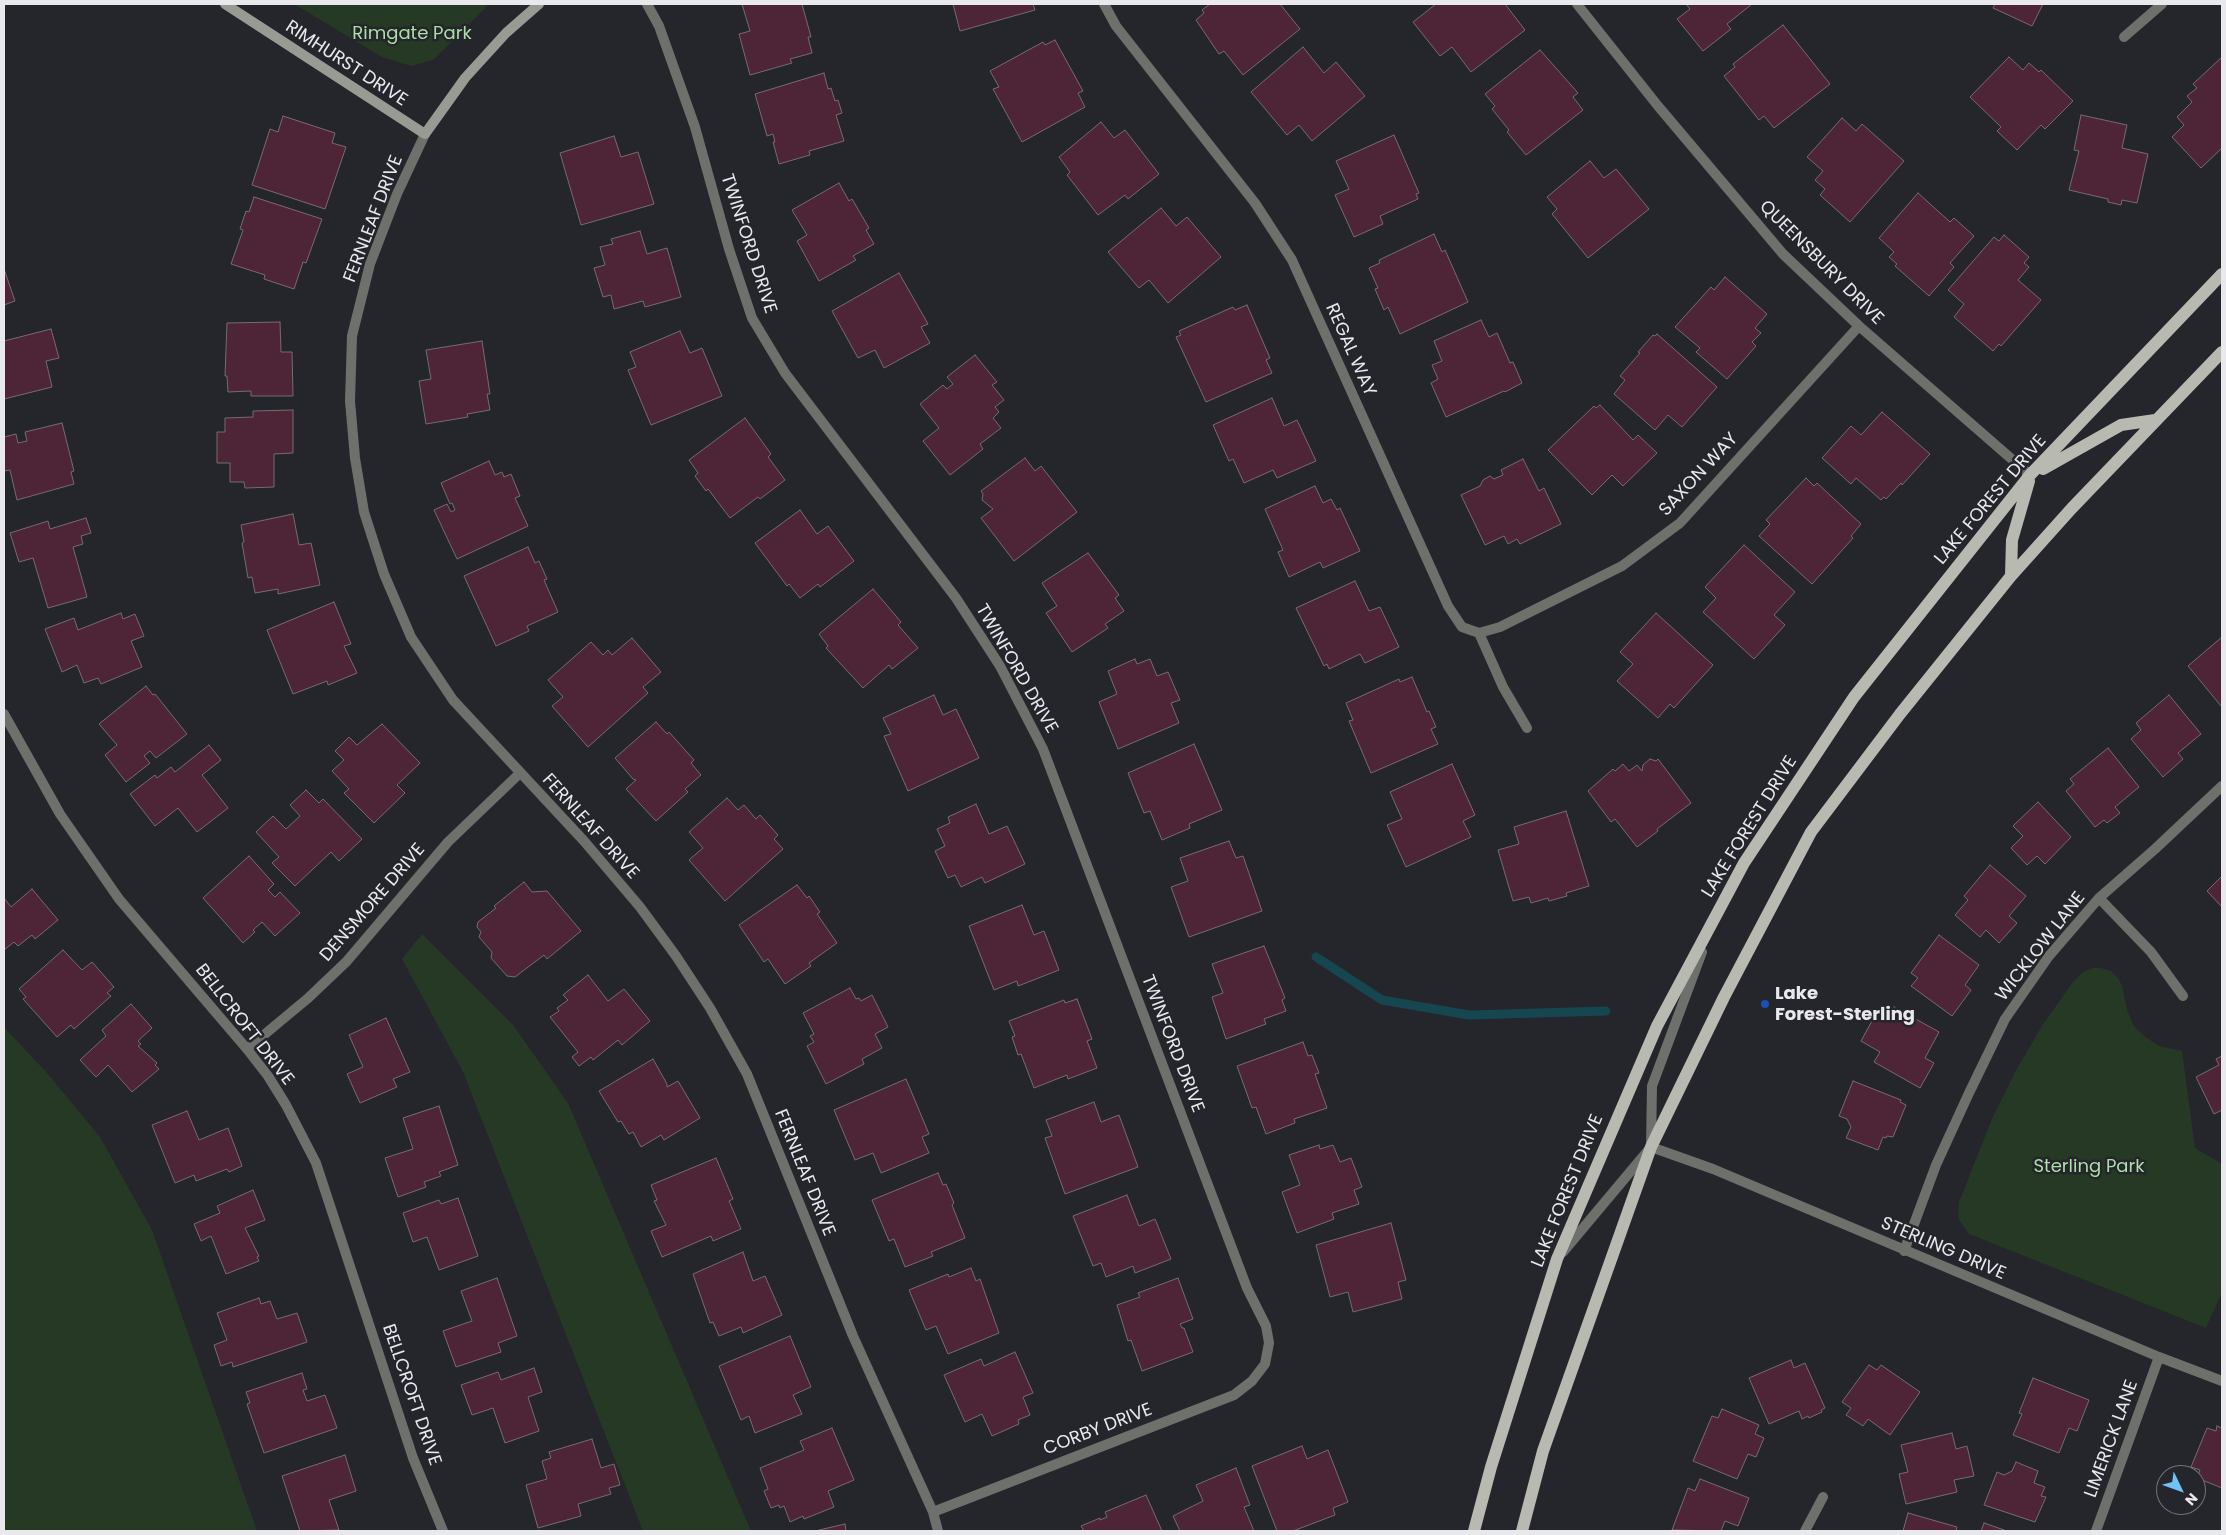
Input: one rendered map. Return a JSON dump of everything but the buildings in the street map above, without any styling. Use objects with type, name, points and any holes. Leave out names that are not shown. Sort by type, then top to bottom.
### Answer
[{"type":"main road","name":"LAKE FOREST DRIVE","points":[[1474,1531],[1491,1467],[1557,1259],[1657,1026],[1744,863],[1854,697],[2030,476],[2222,274]]},
{"type":"main road","points":[[1522,1531],[1543,1451],[1651,1147],[1724,997],[1811,832],[1900,714],[2012,576],[2072,508],[2222,352]]},
{"type":"main road","points":[[2012,576],[2012,540],[2030,476],[2122,425],[2155,420]]},
{"type":"street","name":"RIMHURST DRIVE","points":[[224,4],[425,134]]},
{"type":"street","points":[[425,134],[465,78],[506,33],[540,4]]},
{"type":"street","name":"TWINFORD DRIVE","points":[[647,4],[659,26],[695,127],[729,249],[752,318],[785,373],[956,598],[1000,666],[1043,749],[1247,1288],[1266,1326],[1269,1343],[1264,1364]]},
{"type":"street","name":"REGAL WAY","points":[[1104,4],[1116,26],[1255,203],[1292,260],[1448,606],[1462,627],[1479,633]]},
{"type":"street","name":"QUEENSBURY DRIVE","points":[[1577,4],[1658,106],[1783,254],[1859,326],[2030,476]]},
{"type":"street","points":[[2124,37],[2162,4]]},
{"type":"street","name":"FERNLEAF DRIVE","points":[[425,134],[397,194],[370,264],[352,336],[350,401],[355,458],[364,512],[384,574],[411,637],[453,700],[519,774],[584,841],[640,907],[676,956],[710,1008],[747,1074],[853,1336],[933,1512],[938,1531]]},
{"type":"street","name":"SAXON WAY","points":[[1479,633],[1500,627],[1622,566],[1680,523],[1859,326]]},
{"type":"street","points":[[1479,633],[1503,687],[1527,728]]},
{"type":"street","name":"BELLCROFT DRIVE","points":[[4,714],[60,814],[119,899],[247,1049],[268,1076],[286,1105],[316,1162],[413,1458],[443,1531]]},
{"type":"street","name":"DENSMORE DRIVE","points":[[247,1049],[307,999],[347,961],[448,842],[519,774]]},
{"type":"street","name":"WICKLOW LANE","points":[[1904,1251],[1936,1165],[2005,1019],[2049,956],[2099,898],[2222,786]]},
{"type":"street","points":[[2099,898],[2151,952],[2183,996]]},
{"type":"street","points":[[1557,1259],[1651,1147],[1652,1086],[1714,918]]},
{"type":"street","name":"STERLING DRIVE","points":[[1651,1147],[1713,1169],[1904,1251],[2159,1357],[2222,1381]]},
{"type":"street","name":"LIMERICK LANE","points":[[2096,1531],[2159,1357]]},
{"type":"street","name":"CORBY DRIVE","points":[[933,1512],[1234,1395],[1252,1381],[1264,1364]]},
{"type":"street","points":[[1805,1531],[1823,1497]]},
{"type":"green space","name":"Rimgate Park","points":[[294,4],[489,4],[433,60],[411,66],[382,57]]},
{"type":"green space","points":[[422,934],[513,1025],[568,1103],[751,1531],[643,1531],[463,1072],[402,959]]},
{"type":"green space","name":"Sterling Park","points":[[2093,968],[2111,971],[2118,978],[2122,985],[2127,1010],[2134,1026],[2144,1036],[2159,1046],[2182,1051],[2195,1148],[2222,1164],[2222,1292],[2206,1328],[1969,1234],[1958,1218],[1959,1202],[1992,1119],[2015,1072],[2042,1026],[2072,983],[2083,972]]},
{"type":"green space","points":[[4,1027],[47,1073],[100,1137],[152,1230],[257,1531],[4,1531]]},
{"type":"waterway","points":[[1316,957],[1382,1000],[1469,1015],[1606,1011]]},
{"type":"place","name":"Lake Forest-Sterling","points":[[1765,1004]]}]
